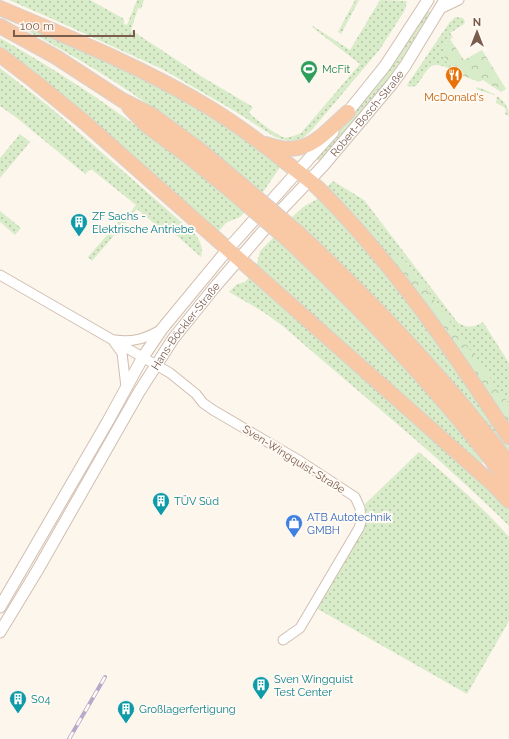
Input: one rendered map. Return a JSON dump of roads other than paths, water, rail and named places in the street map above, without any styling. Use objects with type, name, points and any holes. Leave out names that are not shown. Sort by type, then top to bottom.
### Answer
[{"type":"highway","points":[[0,8],[80,42],[210,108],[259,141],[320,189],[354,226],[409,292],[466,371],[509,437]]},
{"type":"highway","points":[[0,26],[56,57],[122,100],[146,124],[236,188],[348,280],[414,349],[459,401],[509,464]]},
{"type":"highway","points":[[0,56],[34,81],[83,121],[494,485],[509,502]]},
{"type":"highway","points":[[259,141],[283,149],[296,149],[317,140],[348,112]]},
{"type":"highway","points":[[292,235],[408,361],[491,458],[509,483]]},
{"type":"street","name":"Robert-Bosch-Straße","points":[[275,196],[331,135],[385,66],[428,0]]},
{"type":"street","name":"Robert-Bosch-Straße","points":[[283,208],[392,84],[405,66],[442,5],[459,0]]},
{"type":"street","name":"Hans-Böckler-Straße","points":[[0,607],[92,449],[142,357],[162,329],[228,249],[275,196]]},
{"type":"street","name":"Hans-Böckler-Straße","points":[[0,632],[37,571],[155,364],[186,324],[283,208]]},
{"type":"street","points":[[0,275],[155,364]]},
{"type":"street","name":"Hans-Böckler-Straße","points":[[112,340],[132,341],[148,337],[162,329]]},
{"type":"street","points":[[112,340],[122,353],[126,387]]},
{"type":"street","name":"Sven-Wingquist-Straße","points":[[155,364],[170,373],[196,394],[203,403],[213,410],[306,464],[347,491],[355,497],[358,502],[361,515],[359,528],[300,628],[283,640]]},
{"type":"street","points":[[92,449],[103,455]]},
{"type":"street","points":[[25,564],[37,571]]},
{"type":"railway","points":[[69,739],[105,677]]},
{"type":"place","name":"McFit","points":[[309,84]]},
{"type":"place","name":"McDonald's","points":[[454,90]]},
{"type":"place","name":"ZF Sachs - Elektrische Antriebe","points":[[79,237]]},
{"type":"place","name":"TÜV Süd","points":[[161,516]]},
{"type":"place","name":"ATB Autotechnik GMBH","points":[[294,538]]},
{"type":"place","name":"Sven Wingquist Test Center","points":[[261,700]]},
{"type":"place","name":"S04","points":[[18,714]]},
{"type":"place","name":"Großlagerfertigung","points":[[126,724]]}]
